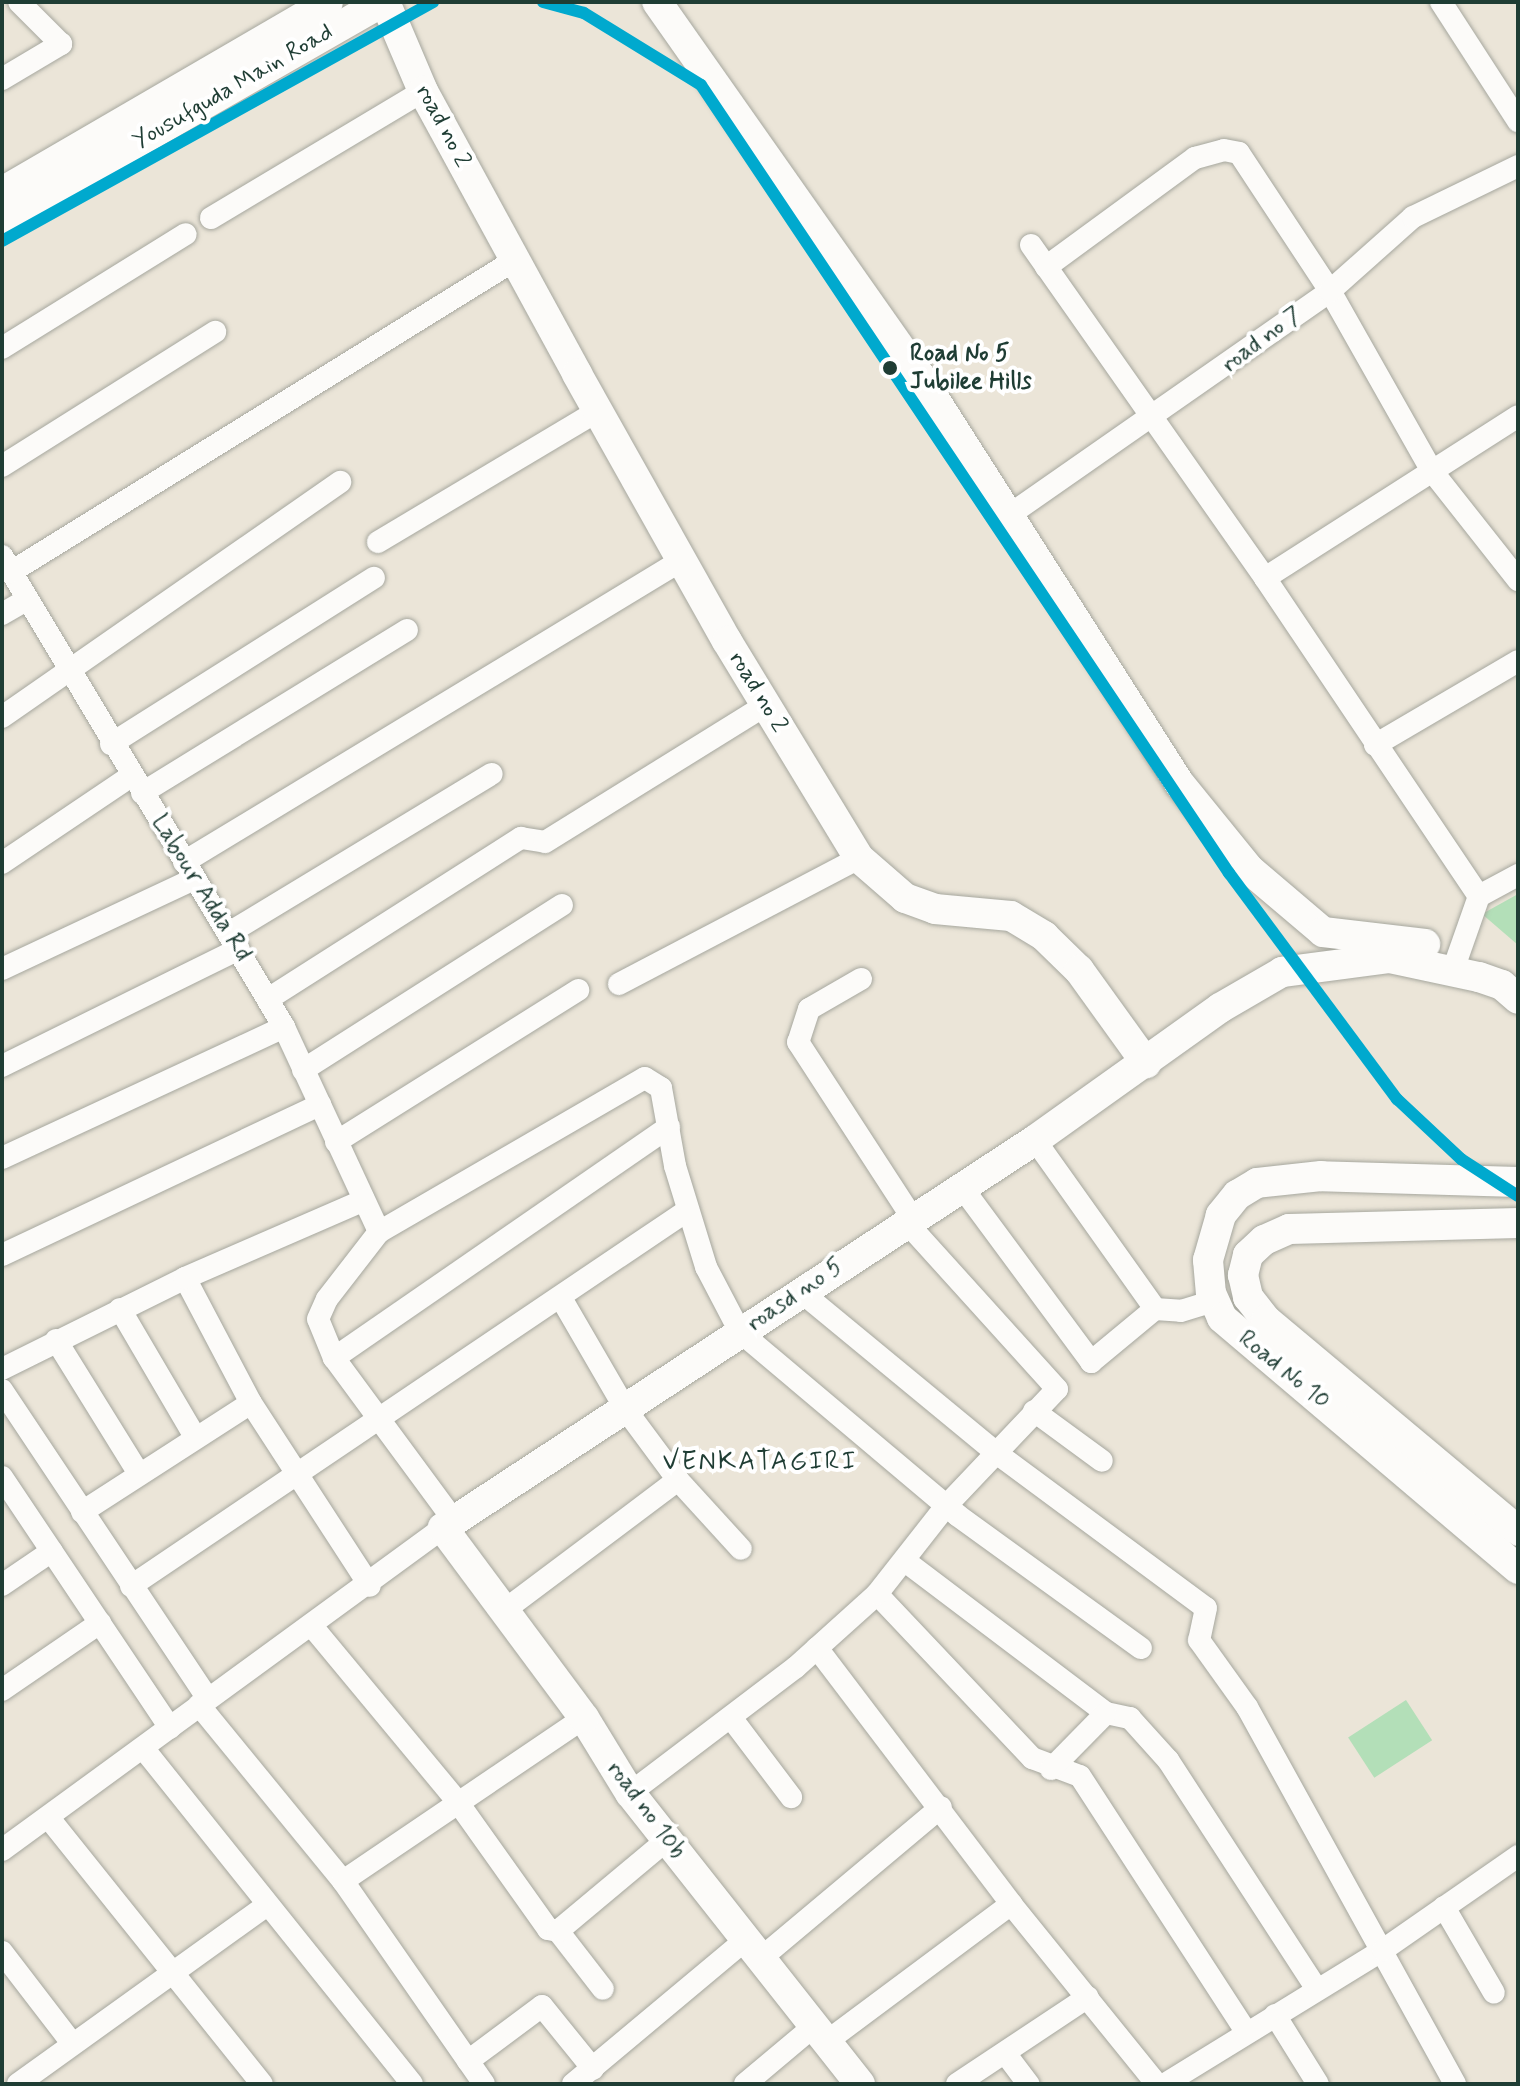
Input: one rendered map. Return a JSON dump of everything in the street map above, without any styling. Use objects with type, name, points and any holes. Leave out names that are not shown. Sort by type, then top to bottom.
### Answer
[{"type":"main road","name":"Yousufguda Main Road","points":[[2,192],[328,2]]},
{"type":"main road","name":"Yousufguda Main Road","points":[[2,220],[384,2]]},
{"type":"main road","name":"road no 2","points":[[384,2],[423,91],[598,411],[766,705],[859,858],[905,898],[935,909],[1011,916],[1044,936],[1079,970],[1146,1063]]},
{"type":"main road","points":[[657,2],[916,370],[1005,518],[1180,784],[1250,870],[1323,932],[1337,963]]},
{"type":"main road","points":[[1323,932],[1518,971]]},
{"type":"main road","points":[[1146,1063],[1220,1008],[1282,972],[1390,958],[1457,960],[1502,985],[1518,999]]},
{"type":"main road","name":"roasd no 5","points":[[449,1525],[626,1410],[908,1218],[1035,1140],[1146,1063]]},
{"type":"main road","name":"Road No 10","points":[[1518,1182],[1321,1176],[1257,1183],[1237,1195],[1212,1237],[1208,1260],[1214,1301],[1222,1318],[1242,1338],[1518,1569]]},
{"type":"main road","name":"Road No 10","points":[[1518,1223],[1289,1229],[1264,1240],[1248,1255],[1243,1275],[1248,1297],[1266,1320],[1518,1531]]},
{"type":"main road","name":"road no 10b","points":[[449,1525],[502,1612],[584,1718],[630,1793],[860,2084]]},
{"type":"street","points":[[2,79],[61,44],[19,2]]},
{"type":"street","points":[[1441,2],[1518,121]]},
{"type":"street","points":[[211,218],[423,91]]},
{"type":"street","points":[[1046,267],[1195,158],[1224,150],[1239,153],[1330,291],[1432,471],[1514,568]]},
{"type":"street","name":"road no 7","points":[[1005,518],[1151,420],[1330,291],[1413,217],[1518,166]]},
{"type":"street","points":[[2,348],[186,234]]},
{"type":"street","points":[[1031,245],[1151,420],[1265,578],[1479,896]]},
{"type":"street","points":[[7,564],[515,260]]},
{"type":"street","points":[[2,466],[215,332]]},
{"type":"street","points":[[378,542],[598,411]]},
{"type":"street","points":[[1265,578],[1518,416]]},
{"type":"street","points":[[2,717],[66,669],[340,482]]},
{"type":"street","points":[[2,969],[189,870],[682,560]]},
{"type":"street","name":"Labour Adda Rd","points":[[7,564],[66,669],[284,1027],[379,1232]]},
{"type":"street","points":[[111,744],[374,578]]},
{"type":"street","points":[[2,614],[26,600]]},
{"type":"street","points":[[2,863],[407,630]]},
{"type":"street","points":[[1375,745],[1518,661]]},
{"type":"street","points":[[268,999],[521,838],[545,842],[766,705]]},
{"type":"street","points":[[2,1066],[234,941],[492,774]]},
{"type":"street","points":[[619,984],[859,858]]},
{"type":"street","points":[[1457,960],[1479,896],[1518,875]]},
{"type":"street","points":[[303,1070],[562,905]]},
{"type":"street","points":[[630,1793],[732,1719],[877,1594],[946,1506],[1057,1389],[908,1218],[798,1042],[809,1009],[861,979]]},
{"type":"street","points":[[336,1142],[578,990]]},
{"type":"street","points":[[2,1158],[284,1027]]},
{"type":"street","points":[[2,1850],[311,1625],[370,1586],[449,1525],[334,1358],[318,1319],[327,1299],[379,1232],[633,1081],[656,1080],[688,1210],[706,1267],[740,1332],[946,1506],[1141,1648]]},
{"type":"street","points":[[2,1255],[320,1105]]},
{"type":"street","points":[[334,1358],[669,1127]]},
{"type":"street","points":[[1035,1140],[1155,1309]]},
{"type":"street","points":[[961,1186],[1091,1362],[1155,1309],[1181,1311],[1214,1301]]},
{"type":"street","points":[[2,1369],[185,1278],[364,1200]]},
{"type":"street","points":[[131,1586],[379,1423],[688,1210]]},
{"type":"street","points":[[185,1278],[251,1403],[370,1586]]},
{"type":"street","points":[[800,1291],[995,1452],[1206,1608],[1199,1640],[1247,1707],[1455,2084]]},
{"type":"street","points":[[561,1298],[626,1410],[678,1480],[741,1549]]},
{"type":"street","points":[[120,1309],[195,1437]]},
{"type":"street","points":[[56,1340],[139,1474]]},
{"type":"street","points":[[2,1390],[204,1702],[343,1881],[484,2084]]},
{"type":"street","points":[[82,1512],[251,1403]]},
{"type":"street","points":[[1034,1411],[1102,1461]]},
{"type":"street","points":[[2,1477],[170,1728]]},
{"type":"street","points":[[502,1612],[678,1480]]},
{"type":"street","points":[[2,1585],[52,1551]]},
{"type":"street","points":[[905,1561],[1106,1713],[1124,1713],[1168,1760],[1316,1988]]},
{"type":"street","points":[[877,1594],[1032,1758],[1051,1769],[1070,1771],[1085,1783],[1247,2033]]},
{"type":"street","points":[[2,1690],[100,1623]]},
{"type":"street","points":[[311,1625],[457,1801],[548,1929],[558,1931],[603,1989]]},
{"type":"street","points":[[817,1648],[941,1807],[1011,1904],[1157,2084]]},
{"type":"street","points":[[1051,1769],[1106,1713]]},
{"type":"street","points":[[343,1881],[584,1718]]},
{"type":"street","points":[[732,1719],[791,1797]]},
{"type":"street","points":[[143,1748],[412,2084]]},
{"type":"street","points":[[573,2084],[941,1807]]},
{"type":"street","points":[[48,1817],[262,2084]]},
{"type":"street","points":[[558,1931],[667,1840]]},
{"type":"street","points":[[1165,2084],[1316,1988],[1383,1950],[1518,1856]]},
{"type":"street","points":[[745,2084],[1011,1904]]},
{"type":"street","points":[[33,2079],[71,2042],[267,1905]]},
{"type":"street","points":[[1444,1907],[1494,1993]]},
{"type":"street","points":[[2,1952],[71,2042]]},
{"type":"street","points":[[957,2084],[1088,1997]]},
{"type":"street","points":[[468,2061],[542,2006],[593,2069]]},
{"type":"street","points":[[1275,2015],[1318,2084]]},
{"type":"street","points":[[1005,2053],[1028,2084]]},
{"type":"green space","points":[[1518,894],[1518,945],[1482,914]]},
{"type":"green space","points":[[1406,1700],[1432,1740],[1374,1778],[1348,1738]]},
{"type":"transit line","points":[[2,241],[433,2]]},
{"type":"transit line","points":[[543,2],[584,13],[701,85],[1229,873],[1397,1099],[1461,1159],[1518,1196]]},
{"type":"place","name":"Road No 5 Jubilee Hills","points":[[890,368]]},
{"type":"district","name":"VENKATAGIRI","points":[[760,1463]]}]
